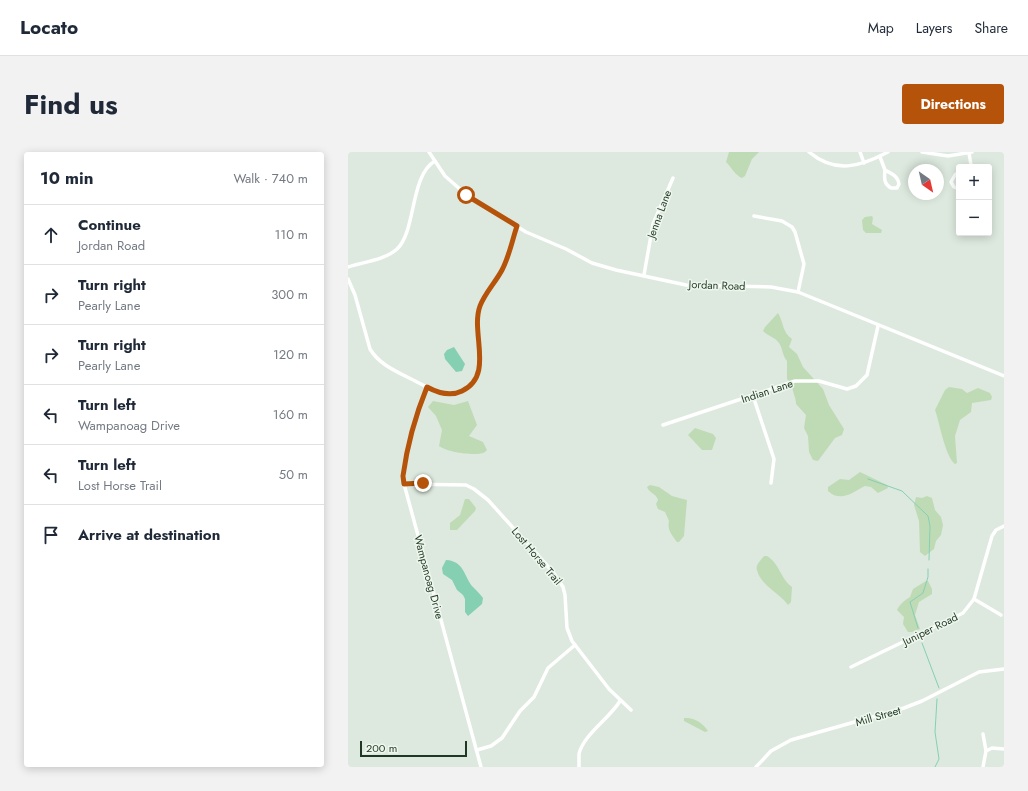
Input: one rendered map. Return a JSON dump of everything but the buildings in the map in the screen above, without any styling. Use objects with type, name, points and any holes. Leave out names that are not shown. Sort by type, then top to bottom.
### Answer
[{"type":"street","name":"Jordan Road","points":[[429,152],[445,176],[459,190],[517,226],[592,263],[616,270],[699,286],[771,287],[798,292],[878,326],[1004,376]]},
{"type":"street","points":[[809,152],[830,165],[843,166],[864,163],[880,157],[888,152]]},
{"type":"street","points":[[860,152],[864,163]]},
{"type":"street","points":[[922,152],[948,156],[971,153],[971,164]]},
{"type":"street","points":[[880,157],[885,170],[884,178],[886,184],[891,188],[896,188],[899,183],[896,178],[885,170]]},
{"type":"street","points":[[348,267],[385,256],[397,250],[403,239],[422,175],[430,164],[435,161]]},
{"type":"street","points":[[956,174],[952,182],[956,188]]},
{"type":"street","name":"Jenna Lane","points":[[644,275],[653,224],[673,178]]},
{"type":"street","points":[[754,216],[782,221],[792,227],[795,232],[804,264],[798,292]]},
{"type":"street","points":[[348,279],[355,295],[370,349],[374,356],[388,366],[440,393],[457,393],[469,386],[477,376],[480,364],[476,327],[478,311],[485,295],[504,266],[517,226]]},
{"type":"street","name":"Indian Lane","points":[[663,425],[795,381],[819,381],[847,389],[856,386],[867,375],[878,326]]},
{"type":"street","name":"Wampanoag Drive","points":[[427,387],[418,410],[407,454],[404,484],[481,767]]},
{"type":"street","points":[[753,396],[774,459],[771,483]]},
{"type":"street","name":"Lost Horse Trail","points":[[404,484],[466,485],[474,489],[488,500],[553,572],[563,587],[567,604],[567,628],[575,645],[609,690],[631,710]]},
{"type":"street","name":"Juniper Road","points":[[851,667],[952,620],[962,613],[974,600],[992,536],[996,530],[1004,526]]},
{"type":"street","points":[[974,600],[1001,615]]},
{"type":"street","points":[[477,750],[491,746],[502,738],[520,711],[534,697],[548,668],[575,645]]},
{"type":"street","name":"Mill Street","points":[[756,767],[771,751],[791,740],[904,708],[922,701],[978,672],[1004,669]]},
{"type":"street","points":[[579,767],[579,754],[582,745],[609,716],[620,701]]},
{"type":"street","points":[[983,734],[986,751],[983,767]]},
{"type":"street","points":[[986,751],[992,748],[1004,749]]},
{"type":"shaded area","points":[[729,152],[759,152],[752,159],[745,176],[742,178],[726,162]]},
{"type":"shaded area","points":[[872,216],[872,224],[882,230],[881,233],[866,233],[863,230],[862,220],[865,217]]},
{"type":"shaded area","points":[[778,313],[786,333],[792,339],[789,347],[797,354],[803,367],[823,389],[829,405],[844,429],[842,435],[835,438],[818,461],[813,460],[809,452],[808,436],[804,428],[806,415],[796,404],[792,384],[787,379],[787,361],[776,339],[763,331]]},
{"type":"shaded area","points":[[454,347],[465,364],[462,371],[456,372],[445,359],[444,354],[447,350]]},
{"type":"shaded area","points":[[949,387],[962,389],[967,393],[978,388],[990,393],[992,397],[991,400],[972,403],[971,412],[960,420],[955,436],[957,463],[955,464],[948,454],[935,410],[945,390]]},
{"type":"shaded area","points":[[433,401],[454,405],[468,401],[477,425],[469,436],[483,442],[487,450],[481,453],[469,454],[448,450],[439,446],[442,430],[436,416],[428,407]]},
{"type":"shaded area","points":[[695,428],[713,434],[716,438],[712,450],[702,450],[688,435]]},
{"type":"shaded area","points":[[860,472],[887,485],[888,488],[878,493],[871,487],[865,486],[842,496],[838,496],[828,491],[828,487],[840,479],[849,480]]},
{"type":"shaded area","points":[[650,485],[659,487],[672,496],[687,500],[684,536],[679,542],[677,542],[670,532],[669,521],[665,512],[658,509],[656,504],[658,500],[657,498],[649,491],[647,487]]},
{"type":"shaded area","points":[[927,496],[932,498],[935,510],[941,517],[943,525],[941,535],[936,541],[934,549],[925,556],[920,552],[919,521],[914,505],[916,497],[922,498]]},
{"type":"shaded area","points":[[465,499],[469,499],[476,508],[475,511],[457,530],[450,530],[450,523],[460,515]]},
{"type":"shaded area","points":[[764,556],[767,556],[775,563],[792,587],[791,602],[788,605],[766,585],[759,575],[757,566]]},
{"type":"shaded area","points":[[446,560],[457,563],[460,566],[469,582],[483,598],[482,604],[468,616],[465,612],[465,599],[463,595],[457,590],[452,580],[443,574],[442,568]]},
{"type":"shaded area","points":[[928,581],[932,589],[932,594],[919,602],[915,615],[920,629],[908,632],[903,624],[904,617],[897,610],[902,603],[910,597],[913,589]]},
{"type":"shaded area","points":[[684,718],[691,718],[698,721],[704,725],[708,731],[705,732],[684,721]]},
{"type":"waterway","points":[[868,479],[902,491],[928,516],[930,526],[929,560]]},
{"type":"waterway","points":[[918,628],[910,602],[923,593],[928,577],[928,569]]},
{"type":"waterway","points":[[922,643],[939,688]]},
{"type":"waterway","points":[[935,767],[939,759],[935,732],[937,699]]},
{"type":"route","points":[[423,483],[404,484],[403,476],[404,466],[418,410],[427,387],[440,393],[453,394],[462,391],[469,386],[477,376],[480,364],[476,336],[478,311],[485,295],[500,274],[506,262],[517,226],[485,208],[466,195]]}]
